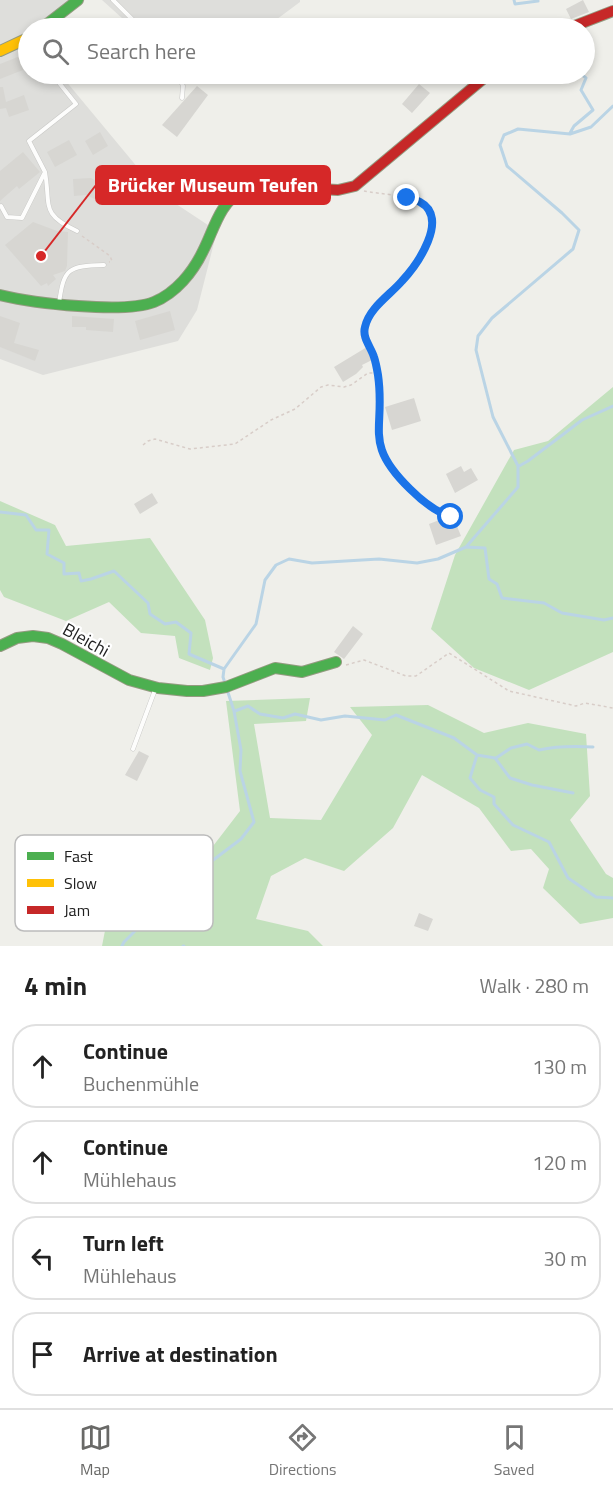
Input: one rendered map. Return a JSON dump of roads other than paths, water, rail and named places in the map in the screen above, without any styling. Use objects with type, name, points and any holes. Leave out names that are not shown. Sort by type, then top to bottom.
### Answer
[{"type":"street","points":[[55,18],[78,0]]},
{"type":"street","points":[[595,18],[613,11]]},
{"type":"street","points":[[0,51],[18,44]]},
{"type":"street","points":[[0,295],[29,302],[124,307],[146,305],[169,294],[186,280],[201,257],[224,207],[244,190],[261,185],[338,190],[356,186],[477,84]]},
{"type":"street","name":"Bleichi","points":[[0,646],[22,637],[41,635],[58,641],[123,678],[155,686],[197,691],[232,685],[275,668],[296,673],[336,662]]},
{"type":"lane","points":[[113,0],[131,18]]},
{"type":"lane","points":[[60,84],[76,104],[28,141],[45,172],[48,208],[60,224],[76,231]]},
{"type":"lane","points":[[182,84],[182,98]]},
{"type":"lane","points":[[1,206],[7,217],[22,218],[45,172]]},
{"type":"lane","points":[[59,304],[64,278],[70,270],[88,265],[104,265]]},
{"type":"lane","points":[[133,749],[154,695],[155,686]]},
{"type":"waterway","points":[[514,0],[515,4],[538,1]]},
{"type":"waterway","points":[[570,133],[574,126],[593,110],[581,90],[584,84]]},
{"type":"waterway","points":[[213,860],[241,839],[254,822],[240,771],[241,750],[234,711],[223,677],[224,669],[256,624],[265,580],[276,565],[289,559],[312,563],[379,559],[417,563],[438,559],[466,547],[518,487],[518,466],[493,417],[476,350],[478,336],[492,318],[573,249],[579,230],[507,166],[500,145],[504,135],[518,129],[570,134],[591,127],[613,106]]},
{"type":"waterway","points":[[519,466],[582,420],[613,406]]},
{"type":"waterway","points":[[0,512],[26,515],[36,530],[49,530],[47,554],[64,563],[64,574],[79,573],[81,581],[114,571],[148,603],[150,614],[165,624],[176,622],[191,633],[189,654],[224,669]]},
{"type":"waterway","points":[[466,547],[485,548],[489,579],[497,584],[502,598],[544,603],[562,613],[604,620],[613,618]]},
{"type":"waterway","points":[[235,711],[248,706],[260,714],[283,718],[295,714],[321,720],[345,716],[385,720],[396,715],[454,738],[477,755],[470,778],[480,790],[494,797],[494,804],[513,825],[549,842],[568,878],[596,897],[613,898]]},
{"type":"waterway","points":[[496,758],[511,748],[527,744],[539,750],[593,747]]},
{"type":"waterway","points":[[477,755],[495,758],[510,778],[573,793]]},
{"type":"waterway","points":[[122,946],[135,931]]},
{"type":"place","name":"Brücker Museum Teufen","points":[[41,256]]}]
